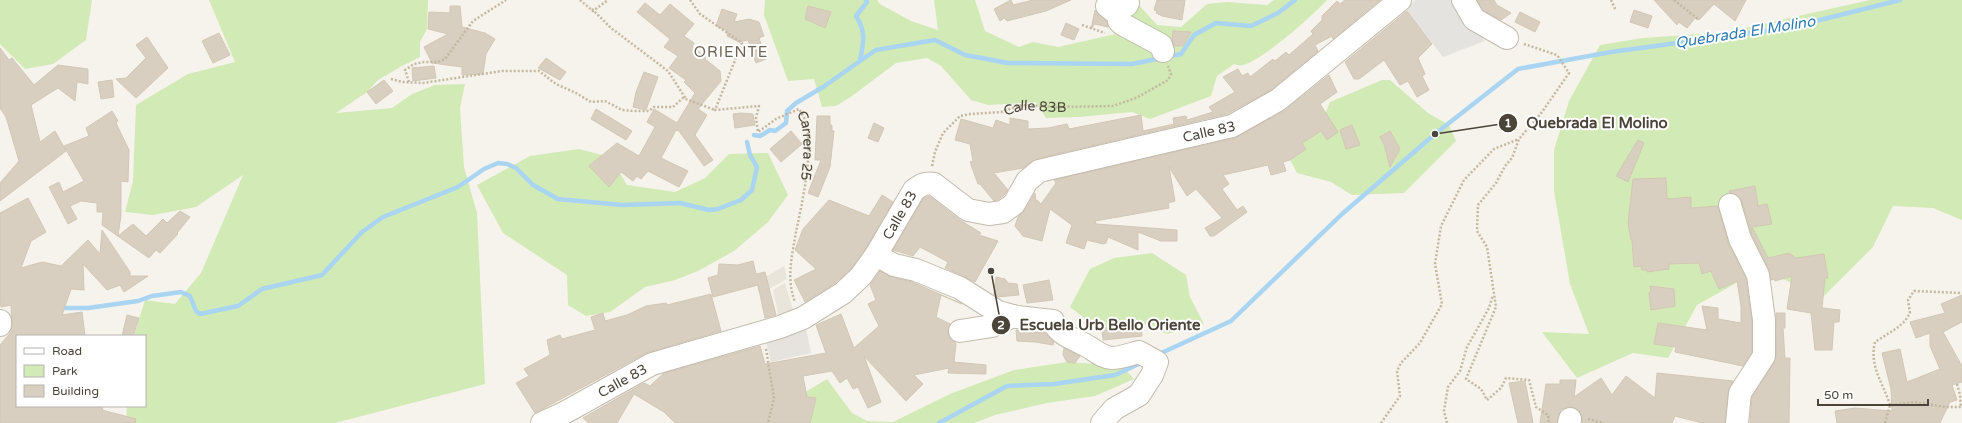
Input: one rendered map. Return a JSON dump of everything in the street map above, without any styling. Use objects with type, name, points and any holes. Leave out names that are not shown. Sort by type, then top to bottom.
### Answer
[{"type":"street","points":[[1126,0],[1128,3],[1126,5],[1108,6],[1120,16],[1119,21],[1122,24],[1161,45],[1166,59]]},
{"type":"street","name":"Calle 83","points":[[571,418],[652,364],[762,333],[803,318],[843,293],[861,276],[876,255],[914,190],[927,183],[934,184],[968,210],[989,214],[1003,212],[1014,204],[1027,181],[1039,171],[1232,126],[1278,100],[1400,0]]},
{"type":"street","points":[[1463,0],[1474,19],[1507,38]]},
{"type":"street","points":[[1730,205],[1740,239],[1758,274],[1764,320],[1764,356],[1740,393],[1737,423]]},
{"type":"street","points":[[876,255],[894,265],[916,270],[960,288],[998,312],[1013,316],[1053,321],[1054,325],[1065,334],[1101,355],[1113,358],[1140,352],[1157,362],[1152,375],[1139,395],[1114,409],[1102,423]]},
{"type":"street","points":[[960,331],[992,326],[1013,316]]},
{"type":"street","points":[[542,423],[571,418]]},
{"type":"path","points":[[409,82],[405,70],[414,64],[438,62],[445,59],[473,21],[506,0]]},
{"type":"path","points":[[580,0],[611,28],[668,71],[686,99]]},
{"type":"path","points":[[592,10],[608,0]]},
{"type":"path","points":[[391,79],[409,82],[445,81],[502,71],[538,71],[556,84],[591,102],[605,101],[622,110],[649,111],[654,107],[673,107],[683,98],[716,110],[742,43],[700,14],[690,0]]},
{"type":"path","points":[[1611,0],[1616,11]]},
{"type":"path","points":[[1674,0],[1699,20]]},
{"type":"path","points":[[1507,38],[1537,50],[1557,55],[1569,73],[1542,112],[1519,139],[1512,158],[1505,166],[1496,183],[1478,205],[1478,231],[1487,247],[1496,307],[1466,379],[1480,389],[1487,400],[1501,388],[1506,378],[1529,380],[1536,407],[1563,422]]},
{"type":"path","name":"Calle 83B","points":[[934,184],[932,168],[935,152],[943,133],[960,116],[1001,112],[1022,105],[1057,107],[1114,106],[1136,98],[1168,80],[1171,74],[1166,59]]},
{"type":"path","name":"Carrera 25","points":[[716,110],[759,106],[756,118],[758,132],[776,119],[799,109],[807,124],[807,165],[801,211],[790,268],[790,284],[794,300],[803,318]]},
{"type":"path","points":[[1381,423],[1400,396],[1398,370],[1400,363],[1420,343],[1442,304],[1435,264],[1441,226],[1464,180],[1494,149],[1519,139]]},
{"type":"path","points":[[1885,423],[1890,405],[1886,392],[1878,380],[1872,353],[1875,342],[1905,321],[1910,313],[1908,300],[1914,291],[1962,293]]},
{"type":"path","points":[[1447,423],[1444,411],[1448,387],[1460,371],[1467,347],[1489,308],[1494,293]]},
{"type":"path","points":[[762,333],[774,398],[768,423]]},
{"type":"path","points":[[1890,405],[1915,402],[1945,407],[1962,407],[1957,384]]},
{"type":"shaded area","points":[[1415,0],[1455,0],[1485,41],[1443,57],[1407,10]]},
{"type":"shaded area","points":[[784,266],[787,279],[769,289],[758,292],[757,282]]},
{"type":"shaded area","points":[[785,283],[794,313],[779,318],[773,290]]},
{"type":"shaded area","points":[[806,328],[811,353],[771,362],[765,337]]},
{"type":"green space","points":[[0,0],[92,0],[86,40],[53,64],[25,69],[0,44]]},
{"type":"green space","points":[[209,0],[428,0],[427,29],[420,42],[420,57],[378,80],[367,92],[336,113],[392,108],[412,94],[435,85],[465,84],[460,108],[464,167],[477,213],[485,384],[335,423],[126,423],[127,407],[146,407],[146,335],[134,335],[145,300],[175,304],[201,273],[243,175],[196,207],[153,215],[125,212],[133,181],[136,105],[188,74],[235,62]]},
{"type":"green space","points":[[765,0],[877,0],[880,4],[911,21],[938,30],[934,0],[975,0],[985,31],[1019,47],[1033,42],[1058,47],[1116,34],[1126,13],[1139,5],[1157,25],[1181,27],[1207,4],[1227,2],[1267,5],[1274,0],[1327,0],[1311,16],[1274,47],[1251,62],[1242,65],[1234,64],[1217,76],[1211,96],[1150,119],[1132,112],[1079,117],[1046,118],[1036,102],[988,105],[971,100],[941,66],[927,58],[896,63],[836,106],[822,107],[814,79],[788,81],[764,15]]},
{"type":"green space","points":[[1870,0],[1962,0],[1962,220],[1933,208],[1893,206],[1873,247],[1821,299],[1763,268],[1697,305],[1668,358],[1633,353],[1577,378],[1542,332],[1589,334],[1570,284],[1554,191],[1554,150],[1569,101],[1600,45],[1643,38],[1727,32]]},
{"type":"green space","points":[[1382,80],[1390,80],[1428,113],[1449,125],[1456,141],[1404,193],[1352,195],[1331,182],[1297,173],[1281,142],[1326,112],[1330,102]]},
{"type":"green space","points":[[579,149],[610,157],[627,185],[675,192],[705,178],[729,154],[768,153],[788,195],[768,222],[734,251],[698,271],[675,280],[645,287],[610,312],[586,316],[568,305],[567,275],[503,233],[477,185],[530,156]]},
{"type":"green space","points":[[1152,253],[1186,275],[1190,297],[1204,324],[1167,334],[1138,322],[1102,332],[1070,307],[1090,269],[1114,258]]},
{"type":"green space","points":[[1067,362],[1122,366],[1134,379],[1095,396],[1047,403],[995,415],[974,423],[787,423],[784,405],[827,379],[852,413],[867,421],[893,422],[950,394],[1014,370]]},
{"type":"building","points":[[1011,0],[1013,5],[1033,0],[1071,0],[1046,11],[1007,21],[1004,18],[1000,21],[994,9]]},
{"type":"building","points":[[1157,0],[1185,0],[1182,20],[1162,16],[1156,13],[1157,11],[1154,10]]},
{"type":"building","points":[[1345,0],[1380,0],[1333,39],[1332,36],[1315,45],[1318,51],[1271,90],[1227,114],[1036,159],[1023,168],[994,173],[1008,190],[998,200],[994,201],[980,184],[978,184],[970,162],[973,161],[970,144],[955,140],[961,119],[993,128],[996,120],[1010,125],[1010,118],[1028,121],[1028,129],[1048,128],[1067,124],[1069,129],[1141,115],[1143,131],[1174,124],[1173,118],[1186,116],[1187,120],[1213,112],[1209,107],[1235,92],[1223,77],[1238,69],[1242,76],[1248,73],[1250,77],[1273,59],[1275,61],[1286,52],[1289,55],[1313,34],[1311,31],[1322,20],[1322,16],[1337,1],[1340,4]]},
{"type":"building","points":[[1477,0],[1494,0],[1497,5],[1511,13],[1501,20],[1483,10]]},
{"type":"building","points":[[1654,0],[1746,0],[1735,21],[1714,4],[1699,20],[1695,18],[1687,28],[1679,22],[1677,25]]},
{"type":"building","points":[[645,3],[660,15],[670,4],[694,24],[684,36],[694,43],[692,47],[706,57],[705,59],[720,71],[721,81],[698,109],[707,115],[695,135],[713,160],[704,166],[679,131],[676,130],[661,158],[688,171],[679,187],[648,171],[641,179],[637,176],[633,181],[621,172],[609,187],[589,166],[617,143],[639,156],[655,127],[647,122],[654,109],[677,123],[695,93],[684,82],[686,80],[669,68],[678,56],[664,47],[670,39],[637,12]]},
{"type":"building","points":[[450,6],[460,6],[462,27],[485,33],[495,39],[486,54],[483,74],[462,75],[462,67],[432,63],[424,47],[448,34],[428,29],[429,12],[450,13]]},
{"type":"building","points":[[808,6],[831,12],[825,28],[805,19]]},
{"type":"building","points":[[722,9],[737,14],[734,22],[749,19],[759,22],[764,36],[759,38],[766,59],[756,63],[748,40],[739,42],[727,36],[728,31],[716,26]]},
{"type":"building","points":[[1095,10],[1107,22],[1108,27],[1095,24],[1091,29]]},
{"type":"building","points":[[1634,10],[1652,16],[1648,28],[1630,22]]},
{"type":"building","points":[[1407,11],[1432,44],[1418,58],[1425,74],[1422,76],[1429,90],[1417,97],[1408,81],[1400,85],[1384,60],[1359,79],[1354,79],[1345,62]]},
{"type":"building","points":[[1520,12],[1540,22],[1535,32],[1515,22]]},
{"type":"building","points":[[1066,23],[1079,29],[1074,40],[1061,35]]},
{"type":"building","points":[[1173,31],[1191,32],[1183,46],[1174,46],[1172,40]]},
{"type":"building","points":[[219,33],[230,55],[213,63],[202,41]]},
{"type":"building","points":[[147,37],[168,68],[136,98],[116,79],[126,78],[146,58],[136,45]]},
{"type":"building","points":[[0,48],[9,60],[12,58],[34,85],[58,65],[88,69],[88,84],[77,82],[75,101],[58,88],[31,105],[40,142],[55,131],[66,151],[0,201],[0,183],[19,161],[6,117],[0,108]]},
{"type":"building","points":[[546,58],[566,72],[560,80],[538,68]]},
{"type":"building","points":[[434,66],[436,78],[413,81],[412,68]]},
{"type":"building","points":[[644,72],[658,77],[646,110],[633,107],[636,92]]},
{"type":"building","points":[[1329,75],[1337,92],[1320,104],[1338,132],[1327,140],[1321,131],[1302,143],[1306,149],[1290,160],[1283,162],[1286,171],[1271,175],[1268,165],[1223,175],[1229,184],[1222,189],[1237,210],[1243,206],[1247,212],[1214,236],[1210,236],[1205,228],[1222,218],[1196,189],[1187,196],[1169,167],[1175,201],[1168,203],[1169,208],[1095,221],[1096,224],[1177,230],[1177,241],[1161,241],[1138,232],[1138,250],[1108,237],[1106,243],[1103,244],[1087,240],[1084,249],[1066,243],[1072,225],[1050,209],[1042,241],[1023,236],[1015,226],[1018,217],[1025,210],[1035,193],[1036,202],[1037,200],[1041,204],[1056,183],[1054,180],[1235,138],[1284,111]]},
{"type":"building","points":[[112,80],[114,97],[101,99],[98,82]]},
{"type":"building","points":[[384,80],[393,91],[376,104],[367,92]]},
{"type":"building","points":[[596,109],[632,131],[626,140],[591,119]]},
{"type":"building","points":[[112,111],[118,121],[116,123],[129,150],[128,182],[121,181],[121,215],[118,236],[133,224],[146,236],[163,219],[167,223],[180,211],[190,217],[177,233],[178,234],[160,253],[156,250],[149,258],[102,225],[103,212],[97,212],[97,203],[81,201],[70,206],[77,219],[68,224],[49,187],[59,182],[63,192],[84,181],[64,146],[89,136],[86,128]]},
{"type":"building","points":[[733,114],[753,114],[755,125],[735,128]]},
{"type":"building","points":[[817,116],[830,116],[830,125],[832,125],[832,131],[834,131],[830,167],[818,197],[808,193],[821,160],[815,160]]},
{"type":"building","points":[[874,123],[884,128],[878,142],[868,138]]},
{"type":"building","points":[[1352,125],[1360,145],[1346,149],[1340,130]]},
{"type":"building","points":[[791,131],[802,144],[781,162],[770,149]]},
{"type":"building","points":[[1390,131],[1400,149],[1390,167],[1384,144],[1380,137]]},
{"type":"building","points":[[1638,140],[1644,143],[1628,182],[1616,176]]},
{"type":"building","points":[[1666,178],[1667,199],[1691,197],[1691,208],[1718,206],[1728,243],[1746,279],[1752,321],[1752,352],[1743,366],[1675,352],[1676,347],[1654,344],[1658,323],[1707,330],[1702,306],[1718,308],[1718,319],[1741,323],[1741,306],[1737,281],[1719,289],[1711,271],[1702,274],[1699,263],[1669,264],[1669,269],[1647,272],[1647,270],[1642,270],[1641,266],[1634,267],[1632,240],[1628,223],[1633,179]]},
{"type":"building","points":[[1755,186],[1758,206],[1767,204],[1772,224],[1752,227],[1768,258],[1789,253],[1796,258],[1824,254],[1828,278],[1825,278],[1822,308],[1840,310],[1839,322],[1834,322],[1832,350],[1815,350],[1811,313],[1787,309],[1792,276],[1775,281],[1774,279],[1771,280],[1769,269],[1752,234],[1742,201],[1738,196],[1730,193],[1729,191]]},
{"type":"building","points":[[882,195],[893,202],[866,248],[852,268],[835,283],[805,302],[794,280],[816,269],[795,250],[803,229],[829,200],[869,216]]},
{"type":"building","points":[[929,196],[960,220],[981,233],[979,235],[998,241],[975,282],[945,268],[948,262],[920,247],[913,256],[893,250],[923,199]]},
{"type":"building","points":[[28,198],[46,232],[31,241],[21,268],[42,262],[61,266],[88,240],[100,254],[102,230],[130,272],[130,276],[148,276],[124,292],[120,285],[107,290],[83,264],[84,290],[71,289],[62,315],[82,312],[85,335],[16,335],[16,407],[103,407],[102,410],[136,419],[135,423],[0,423],[0,345],[11,332],[12,325],[11,305],[1,307],[0,300],[0,213]]},
{"type":"building","points":[[753,261],[756,274],[765,272],[776,315],[765,318],[758,285],[713,297],[708,278],[718,275],[719,264],[738,265]]},
{"type":"building","points":[[880,271],[891,277],[912,282],[962,304],[941,295],[936,317],[950,324],[948,333],[956,344],[954,362],[986,365],[986,374],[948,373],[949,368],[914,375],[923,384],[906,401],[864,356],[881,402],[868,408],[858,387],[853,389],[847,378],[840,383],[832,371],[803,376],[807,397],[816,398],[810,423],[675,423],[664,412],[634,394],[617,423],[589,423],[583,418],[644,383],[650,386],[664,373],[760,346],[765,364],[826,353],[816,325],[841,314],[854,348],[879,326],[868,304],[876,300],[870,285]]},
{"type":"building","points":[[996,277],[1005,279],[1008,283],[1017,284],[1019,295],[997,297],[994,294]]},
{"type":"building","points":[[1049,280],[1053,300],[1027,303],[1023,285]]},
{"type":"building","points":[[1650,286],[1674,289],[1675,306],[1651,310],[1649,293],[1651,292]]},
{"type":"building","points":[[711,294],[721,331],[646,353],[535,413],[516,383],[529,376],[524,369],[550,355],[547,340],[560,335],[562,339],[595,330],[591,317],[603,313],[605,321],[627,315],[646,306],[666,303],[667,305]]},
{"type":"building","points":[[1962,295],[1962,322],[1943,332],[1962,366],[1962,382],[1952,385],[1957,400],[1950,402],[1940,423],[1837,423],[1835,411],[1855,408],[1892,411],[1891,389],[1882,353],[1900,349],[1907,382],[1940,369],[1930,346],[1930,333],[1916,338],[1910,322],[1945,313],[1941,304]]},
{"type":"building","points":[[1776,313],[1785,313],[1785,328],[1783,328],[1785,358],[1790,358],[1789,423],[1750,423],[1752,397],[1774,363],[1776,356]]},
{"type":"building","points":[[127,315],[139,318],[133,335],[122,335]]},
{"type":"building","points":[[1141,324],[1142,336],[1103,340],[1102,328]]},
{"type":"building","points":[[1016,330],[1045,333],[1054,342],[1053,345],[1017,341]]},
{"type":"building","points":[[1064,348],[1080,356],[1075,363],[1067,362],[1063,355]]},
{"type":"building","points":[[1657,373],[1733,381],[1728,392],[1725,423],[1702,423],[1675,416],[1672,423],[1582,423],[1582,415],[1578,410],[1573,407],[1567,407],[1561,410],[1557,423],[1540,423],[1546,384],[1560,384],[1560,380],[1576,380],[1574,397],[1601,378],[1612,395],[1626,376],[1655,398]]},
{"type":"building","points":[[1525,381],[1533,423],[1518,423],[1509,383]]},
{"type":"waterway","points":[[754,135],[760,136],[770,130],[775,131],[786,123],[787,111],[796,103],[823,87],[860,61],[863,33],[856,16],[867,2],[866,0]]},
{"type":"waterway","points":[[860,61],[876,50],[935,40],[965,55],[1008,63],[1132,64],[1181,54],[1194,35],[1216,23],[1251,26],[1278,13],[1295,0]]},
{"type":"waterway","name":"Quebrada El Molino","points":[[1157,355],[1231,321],[1342,214],[1435,134],[1518,69],[1611,52],[1788,28],[1900,0]]},
{"type":"waterway","points":[[60,308],[88,308],[138,301],[152,296],[181,292],[190,296],[196,311],[200,314],[238,306],[262,289],[322,275],[362,232],[383,217],[458,187],[484,169],[498,163],[507,164],[516,168],[533,185],[558,199],[622,205],[680,203],[709,210],[718,209],[741,200],[752,190],[757,167],[750,155],[747,142]]},
{"type":"waterway","name":"Quebrada El Molino","points":[[939,423],[1007,386],[1054,384],[1115,375],[1143,362]]},
{"type":"place","name":"Quebrada El Molino","points":[[1435,134]]},
{"type":"place","name":"Escuela Urb Bello Oriente","points":[[991,271]]},
{"type":"district","name":"ORIENTE","points":[[731,52]]}]
